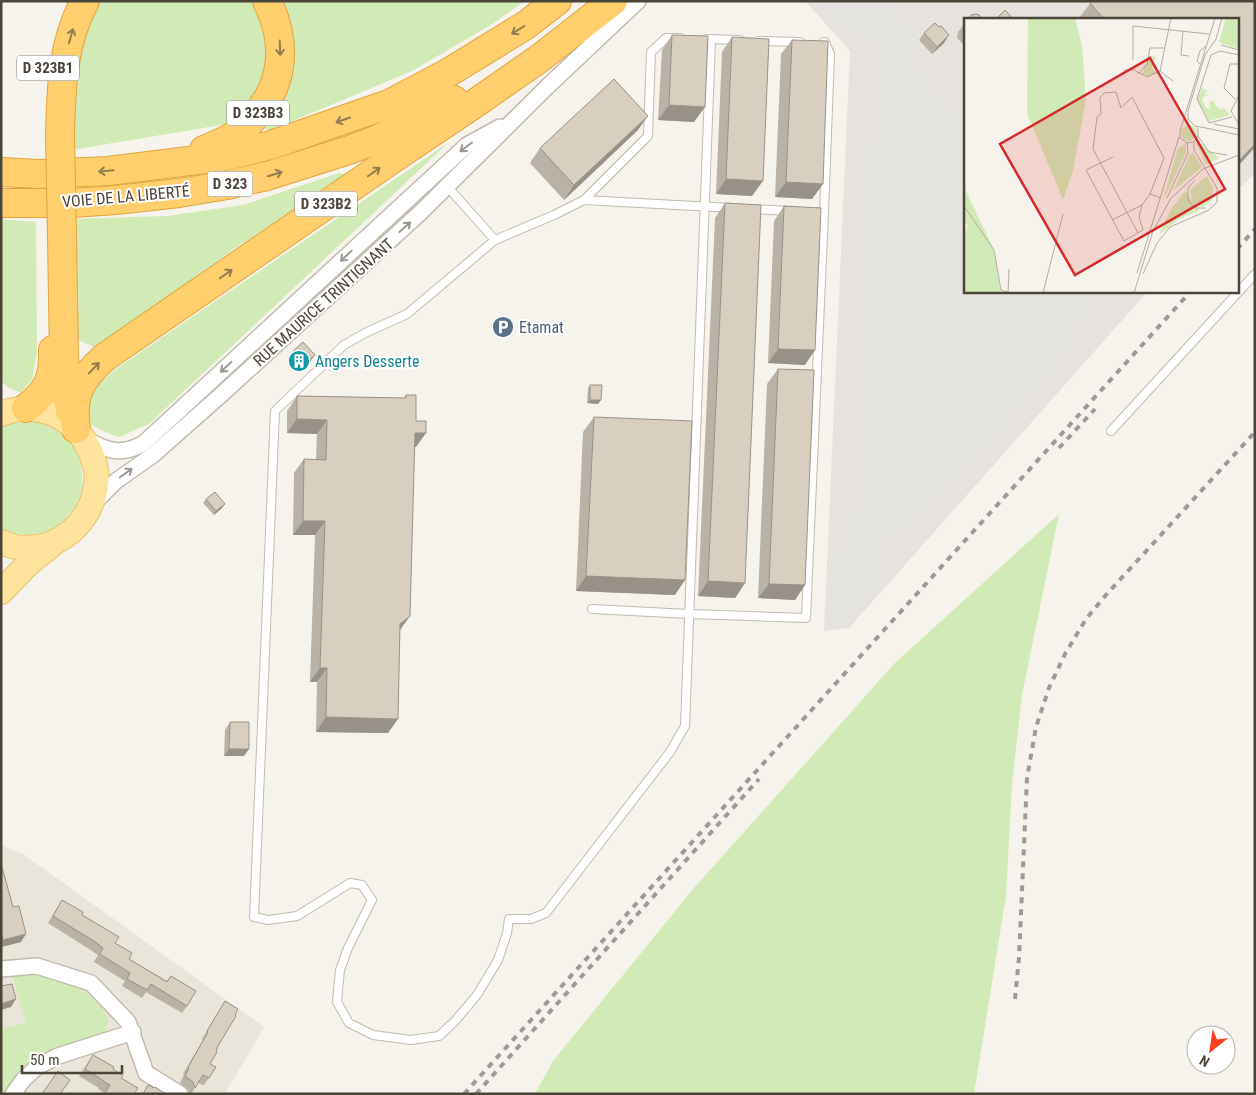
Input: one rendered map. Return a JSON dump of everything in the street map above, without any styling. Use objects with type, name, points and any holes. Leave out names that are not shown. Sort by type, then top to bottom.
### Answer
[{"type":"highway","name":"D 323B1","points":[[55,137],[48,66],[52,36],[64,1]]},
{"type":"highway","points":[[80,434],[69,406],[64,357],[57,236],[55,137],[63,68],[72,30],[85,1]]},
{"type":"highway","name":"D 323B3","points":[[155,166],[206,149],[233,136],[251,121],[263,107],[276,81],[281,51],[276,22],[267,1]]},
{"type":"highway","name":"VOIE DE LA LIBERTÉ","points":[[1,172],[38,174],[84,173],[155,166],[227,156],[271,145],[389,104],[446,74],[526,25],[557,1]]},
{"type":"highway","name":"VOIE DE LA LIBERTÉ","points":[[1,203],[72,203],[179,193],[267,176],[349,150],[378,139],[445,105],[520,58],[558,32],[597,1]]},
{"type":"highway","name":"D 323B2","points":[[80,434],[74,410],[76,398],[80,386],[88,374],[105,357],[493,91],[540,58],[613,1]]},
{"type":"highway","points":[[14,411],[36,401],[43,394],[52,372],[57,236]]},
{"type":"main road","points":[[1,592],[27,565],[78,526],[91,506],[97,483],[94,460],[80,434],[61,418],[44,411],[14,411]]},
{"type":"main road","points":[[1,542],[15,547],[37,547],[58,540]]},
{"type":"street","name":"RUE MAURICE TRINTIGNANT","points":[[91,506],[116,481],[153,455],[222,394],[421,212],[546,87],[638,1]]},
{"type":"street","name":"RUE MAURICE TRINTIGNANT","points":[[80,434],[104,449],[115,451],[135,448],[144,442],[467,145],[499,128],[546,87]]},
{"type":"street","points":[[1,969],[37,966],[91,983],[128,1022],[146,1073],[180,1094]]},
{"type":"street","points":[[13,1094],[23,1080],[37,1067],[58,1056],[133,1032]]},
{"type":"lane","points":[[684,38],[666,38],[651,52],[648,136],[584,200],[554,215],[494,240],[407,314],[344,345],[275,411],[254,917],[268,920],[297,916],[350,883],[362,884],[372,900],[348,948],[340,970],[337,1002],[349,1023],[373,1035],[411,1040],[439,1036],[455,1021],[477,995],[498,960],[507,934],[509,919],[531,919],[546,913],[670,752],[684,726],[712,40]]},
{"type":"lane","points":[[702,39],[807,42]]},
{"type":"lane","points":[[592,609],[806,618],[830,54],[825,42],[816,42]]},
{"type":"lane","points":[[436,173],[494,240]]},
{"type":"lane","points":[[584,200],[798,212]]},
{"type":"lane","points":[[816,212],[824,213]]},
{"type":"lane","points":[[1111,431],[1255,274]]},
{"type":"shaded area","points":[[805,1],[1255,1],[1255,173],[1238,190],[1238,18],[964,18],[964,292],[1147,292],[849,628],[824,631],[850,51]]},
{"type":"shaded area","points":[[817,1],[889,1],[922,37],[906,55],[964,119],[964,292],[1093,292],[1089,313],[1081,329],[1068,342],[1072,349],[987,449],[879,552],[889,575],[846,624],[830,622],[831,563],[850,529],[868,112],[873,41],[844,33]]},
{"type":"shaded area","points":[[1,845],[23,854],[264,1027],[225,1094],[1,1094]]},
{"type":"green space","points":[[99,1],[251,1],[260,16],[267,42],[265,66],[258,89],[245,109],[227,124],[77,149],[66,145],[76,50],[90,11]]},
{"type":"green space","points":[[278,1],[525,1],[492,24],[412,71],[271,130],[262,129]]},
{"type":"green space","points":[[448,143],[149,424],[119,437],[88,423],[86,407],[93,388],[120,366]]},
{"type":"green space","points":[[339,173],[345,174],[232,250],[112,338],[94,347],[76,339],[68,219],[167,216],[243,205]]},
{"type":"green space","points":[[1,219],[36,222],[37,353],[32,380],[21,393],[9,388],[1,381]]},
{"type":"green space","points":[[39,422],[57,430],[72,443],[81,461],[83,488],[76,507],[63,522],[46,532],[27,535],[7,532],[1,528],[1,428],[11,423]]},
{"type":"green space","points":[[1059,514],[1022,695],[1012,784],[1006,896],[974,1094],[535,1094],[553,1061],[694,888],[895,663]]},
{"type":"green space","points":[[12,974],[47,977],[80,989],[90,996],[104,1011],[108,1024],[105,1032],[54,1049],[41,1057],[24,1071],[5,1094],[1,1094],[1,1029],[26,1023]]},
{"type":"building","points":[[1092,1],[1255,1],[1255,144],[1238,162],[1238,18],[1103,18],[1090,3]]},
{"type":"building","points":[[1005,10],[1012,18],[997,18]]},
{"type":"building","points":[[976,14],[981,18],[969,18],[971,15]]},
{"type":"building","points":[[935,23],[939,27],[941,26],[949,35],[937,47],[924,33]]},
{"type":"building","points":[[672,35],[708,36],[705,107],[669,105]]},
{"type":"building","points":[[732,37],[769,39],[763,181],[726,179]]},
{"type":"building","points":[[792,40],[828,41],[823,184],[786,182]]},
{"type":"building","points":[[614,79],[648,116],[574,185],[540,148]]},
{"type":"building","points":[[725,203],[761,205],[745,583],[708,581]]},
{"type":"building","points":[[784,206],[821,208],[815,350],[778,349]]},
{"type":"building","points":[[303,342],[315,355],[305,364],[293,351]]},
{"type":"building","points":[[778,369],[814,370],[805,585],[769,584]]},
{"type":"building","points":[[590,385],[602,385],[601,400],[590,400]]},
{"type":"building","points":[[406,395],[416,395],[416,421],[426,421],[426,433],[415,433],[410,616],[400,624],[398,719],[326,717],[327,668],[320,668],[325,521],[303,521],[304,459],[326,460],[327,420],[297,419],[297,396],[406,398]]},
{"type":"building","points":[[594,417],[692,421],[685,580],[586,576]]},
{"type":"building","points":[[215,492],[225,504],[216,511],[206,499]]},
{"type":"building","points":[[230,722],[249,722],[249,749],[229,749]]},
{"type":"building","points":[[2,867],[13,907],[19,906],[26,934],[3,940],[1,933]]},
{"type":"building","points":[[62,900],[83,912],[82,915],[119,937],[115,943],[132,953],[129,959],[167,982],[171,976],[196,991],[187,1006],[151,984],[147,990],[127,979],[130,973],[100,954],[103,948],[53,916]]},
{"type":"building","points":[[12,984],[16,999],[1,1004],[1,986]]},
{"type":"building","points":[[225,1001],[238,1009],[236,1016],[218,1046],[217,1052],[210,1064],[216,1067],[209,1078],[203,1075],[195,1088],[193,1082],[185,1076],[188,1067]]},
{"type":"building","points":[[93,1055],[114,1067],[113,1069],[123,1076],[121,1078],[138,1088],[134,1094],[105,1093],[110,1085],[85,1069]]},
{"type":"building","points":[[58,1071],[70,1080],[60,1094],[42,1094]]},
{"type":"building","points":[[148,1085],[155,1087],[166,1094],[143,1094]]},
{"type":"railway","points":[[1238,248],[1255,229]]},
{"type":"railway","points":[[464,1094],[1190,292]]},
{"type":"railway","points":[[1059,448],[1095,409]]},
{"type":"railway","points":[[1015,999],[1019,958],[1027,778],[1036,727],[1049,688],[1065,654],[1086,619],[1255,432]]},
{"type":"railway","points":[[476,1094],[759,779]]},
{"type":"place","name":"Etamat","points":[[503,327]]},
{"type":"place","name":"Angers Desserte","points":[[299,361]]}]
